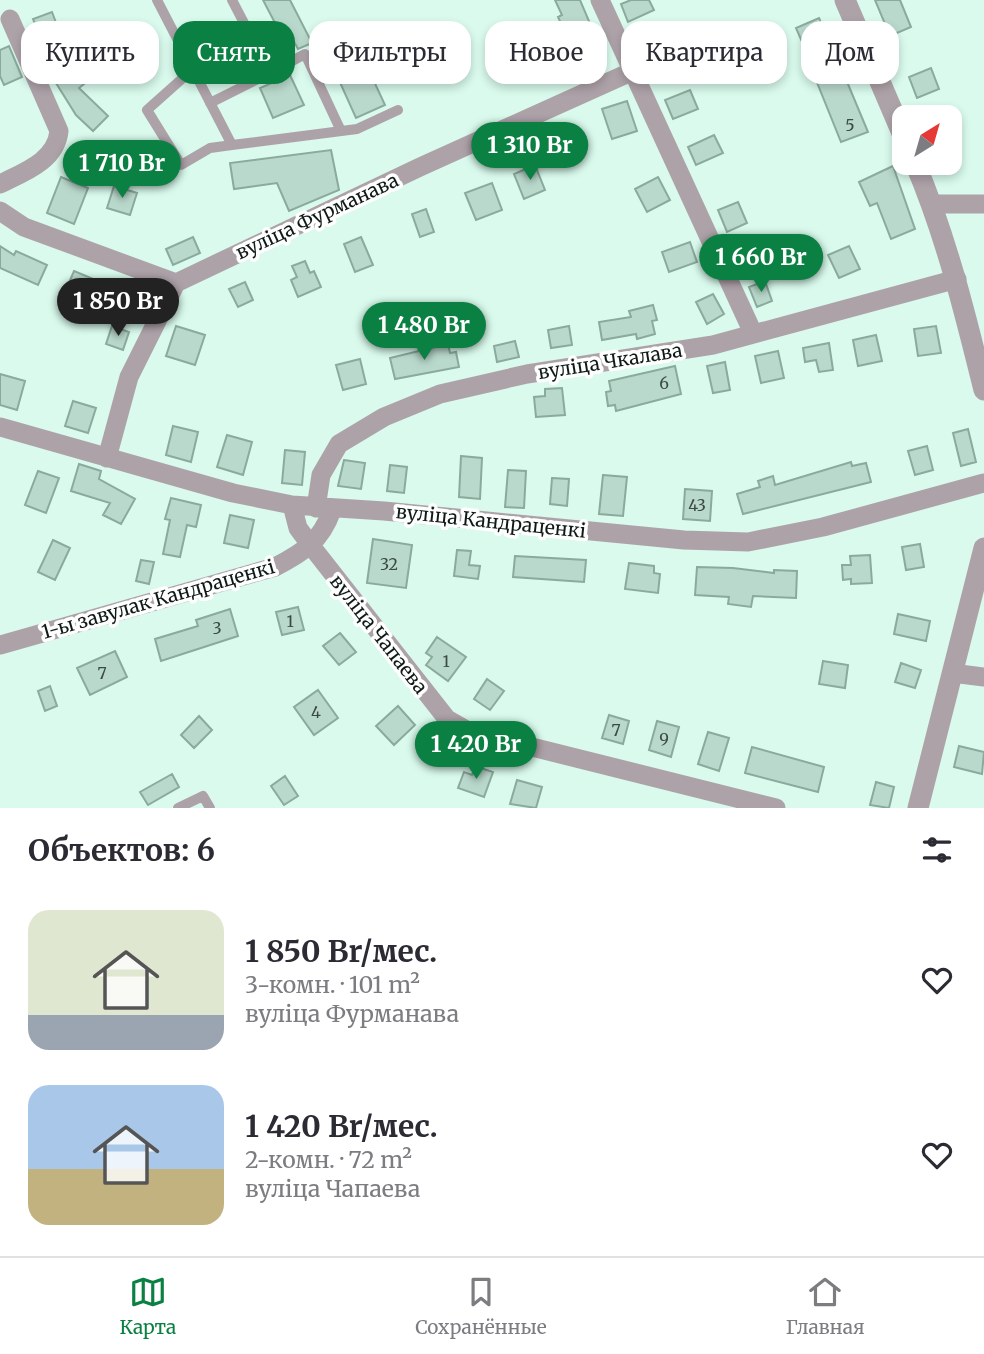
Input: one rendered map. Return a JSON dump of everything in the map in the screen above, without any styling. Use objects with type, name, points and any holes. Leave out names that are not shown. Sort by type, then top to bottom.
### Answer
[{"type":"street","points":[[600,0],[621,44]]},
{"type":"street","points":[[845,0],[892,110]]},
{"type":"street","points":[[0,184],[37,165],[52,152],[58,143],[59,131],[10,19]]},
{"type":"street","name":"вуліца Фурманава","points":[[176,283],[420,167],[621,77]]},
{"type":"street","points":[[640,84],[753,333]]},
{"type":"street","points":[[920,175],[933,204],[957,279],[984,390]]},
{"type":"street","points":[[933,204],[984,204]]},
{"type":"street","points":[[0,211],[24,227],[176,283],[129,377],[107,458]]},
{"type":"street","name":"вуліца Чкалава","points":[[324,509],[321,475],[339,444],[384,417],[439,394],[582,364],[713,345],[957,279]]},
{"type":"street","name":"вуліца Кандраценкі","points":[[0,427],[233,493],[292,505],[324,509],[384,510],[684,540],[748,542],[823,527],[984,483]]},
{"type":"street","name":"вуліца Чапаева","points":[[292,505],[298,528],[447,719],[468,731],[730,803],[776,808]]},
{"type":"street","points":[[312,547],[326,529],[324,509]]},
{"type":"street","name":"1-ы завулак Кандраценкі","points":[[0,645],[275,567],[312,547]]},
{"type":"street","points":[[918,808],[984,548]]},
{"type":"street","points":[[952,673],[984,677]]},
{"type":"lane","points":[[157,0],[173,31]]},
{"type":"lane","points":[[232,0],[243,21]]},
{"type":"lane","points":[[295,59],[305,54],[341,131]]},
{"type":"lane","points":[[177,84],[148,110],[181,165],[210,148],[358,129],[398,110]]},
{"type":"lane","points":[[200,84],[232,145]]},
{"type":"lane","points":[[210,103],[248,84]]},
{"type":"lane","points":[[178,808],[203,796],[210,808]]},
{"type":"building","points":[[263,0],[290,0],[309,37],[309,44],[298,49],[295,44],[295,21],[274,21]]},
{"type":"building","points":[[555,0],[580,0],[589,21],[560,21],[558,17],[562,15]]},
{"type":"building","points":[[631,0],[649,0],[654,10],[628,21],[621,4]]},
{"type":"building","points":[[875,0],[900,0],[911,27],[899,32],[899,21],[884,21]]},
{"type":"building","points":[[52,12],[55,21],[34,21],[33,19]]},
{"type":"building","points":[[801,26],[801,40],[796,28]]},
{"type":"building","points":[[9,46],[21,75],[21,77],[4,85],[0,76],[0,50]]},
{"type":"building","points":[[931,68],[939,89],[917,98],[909,77]]},
{"type":"building","points":[[57,84],[84,84],[79,88],[108,116],[93,131],[76,115]]},
{"type":"building","points":[[269,84],[294,84],[304,105],[273,118],[260,88]]},
{"type":"building","points":[[341,84],[375,84],[385,105],[356,118]]},
{"type":"building","points":[[818,84],[848,84],[868,132],[841,142]]},
{"type":"building","points":[[690,90],[698,109],[673,119],[665,100]]},
{"type":"building","points":[[627,101],[637,131],[612,139],[602,109]]},
{"type":"building","points":[[714,135],[723,153],[696,165],[688,147]]},
{"type":"building","points":[[331,150],[339,190],[289,211],[277,183],[234,189],[230,163]]},
{"type":"building","points":[[535,165],[545,190],[524,199],[514,174]]},
{"type":"building","points":[[892,166],[892,175],[896,175],[915,229],[891,239],[877,203],[870,206],[859,182]]},
{"type":"building","points":[[61,177],[88,188],[74,224],[47,213]]},
{"type":"building","points":[[658,177],[670,200],[647,212],[635,189]]},
{"type":"building","points":[[492,183],[502,210],[476,220],[465,193]]},
{"type":"building","points":[[114,186],[137,193],[130,215],[107,208]]},
{"type":"building","points":[[738,202],[747,223],[727,232],[718,210]]},
{"type":"building","points":[[426,209],[434,232],[420,237],[412,214]]},
{"type":"building","points":[[193,237],[200,253],[173,265],[166,249]]},
{"type":"building","points":[[361,237],[373,265],[355,272],[344,244]]},
{"type":"building","points":[[690,242],[697,262],[669,272],[662,252]]},
{"type":"building","points":[[0,246],[14,255],[16,251],[47,265],[38,285],[0,268]]},
{"type":"building","points":[[849,246],[860,269],[839,278],[828,255]]},
{"type":"building","points":[[305,261],[310,273],[314,271],[321,287],[298,297],[291,280],[297,277],[292,266]]},
{"type":"building","points":[[74,271],[98,281],[88,305],[64,294]]},
{"type":"building","points":[[765,281],[772,301],[757,307],[749,287]]},
{"type":"building","points":[[245,282],[253,300],[238,307],[229,289]]},
{"type":"building","points":[[713,294],[724,314],[707,324],[696,302]]},
{"type":"building","points":[[653,305],[657,320],[652,321],[655,334],[637,339],[636,334],[602,340],[599,322],[631,317],[629,311]]},
{"type":"building","points":[[112,326],[129,332],[123,350],[106,344]]},
{"type":"building","points":[[176,326],[205,335],[195,365],[166,356]]},
{"type":"building","points":[[569,326],[572,345],[551,348],[548,330]]},
{"type":"building","points":[[936,326],[941,353],[918,356],[914,329]]},
{"type":"building","points":[[876,335],[882,361],[858,366],[853,340]]},
{"type":"building","points":[[515,341],[519,357],[497,362],[494,346]]},
{"type":"building","points":[[829,343],[833,370],[819,372],[816,360],[805,362],[803,348]]},
{"type":"building","points":[[448,344],[450,353],[456,352],[459,367],[395,379],[390,358]]},
{"type":"building","points":[[778,351],[784,378],[761,383],[755,356]]},
{"type":"building","points":[[360,359],[366,384],[343,390],[336,365]]},
{"type":"building","points":[[725,362],[730,390],[713,393],[707,366]]},
{"type":"building","points":[[675,366],[681,394],[616,411],[615,405],[608,406],[606,392],[611,391],[609,381]]},
{"type":"building","points":[[0,374],[25,381],[17,410],[0,405]]},
{"type":"building","points":[[562,388],[565,415],[536,417],[534,397],[545,396],[545,389]]},
{"type":"building","points":[[73,401],[96,408],[88,433],[65,426]]},
{"type":"building","points":[[173,426],[198,432],[191,462],[166,455]]},
{"type":"building","points":[[968,429],[976,462],[961,466],[953,433]]},
{"type":"building","points":[[227,435],[252,442],[243,475],[217,467]]},
{"type":"building","points":[[927,446],[933,470],[915,475],[908,451]]},
{"type":"building","points":[[285,450],[305,452],[302,485],[282,483]]},
{"type":"building","points":[[461,456],[482,458],[480,499],[459,497]]},
{"type":"building","points":[[344,460],[365,463],[361,489],[338,486]]},
{"type":"building","points":[[851,462],[852,466],[866,463],[871,482],[743,514],[737,494],[760,487],[758,481],[773,476],[775,485]]},
{"type":"building","points":[[79,464],[101,471],[99,479],[135,499],[121,524],[103,515],[110,503],[71,491]]},
{"type":"building","points":[[390,465],[407,467],[404,493],[387,491]]},
{"type":"building","points":[[508,470],[526,471],[524,508],[505,507]]},
{"type":"building","points":[[38,471],[59,478],[46,513],[25,505]]},
{"type":"building","points":[[603,475],[627,477],[623,516],[599,514]]},
{"type":"building","points":[[552,478],[569,479],[567,506],[550,504]]},
{"type":"building","points":[[685,489],[712,491],[710,521],[683,519]]},
{"type":"building","points":[[171,498],[201,505],[196,527],[187,525],[180,557],[163,554],[170,520],[165,519]]},
{"type":"building","points":[[230,515],[254,520],[248,548],[224,543]]},
{"type":"building","points":[[373,539],[412,545],[406,588],[367,583]]},
{"type":"building","points":[[53,540],[70,548],[55,580],[38,572]]},
{"type":"building","points":[[920,544],[924,567],[906,570],[902,547]]},
{"type":"building","points":[[457,550],[471,551],[469,565],[480,566],[478,579],[454,576]]},
{"type":"building","points":[[870,555],[872,583],[851,584],[851,579],[843,580],[842,565],[851,565],[850,556]]},
{"type":"building","points":[[515,556],[586,560],[584,582],[513,577]]},
{"type":"building","points":[[141,560],[154,562],[149,584],[136,581]]},
{"type":"building","points":[[629,563],[654,566],[654,573],[660,574],[658,593],[625,589]]},
{"type":"building","points":[[697,567],[774,573],[774,570],[797,571],[796,598],[753,596],[751,607],[728,604],[729,597],[695,595]]},
{"type":"building","points":[[298,607],[304,630],[282,635],[276,612]]},
{"type":"building","points":[[230,609],[238,636],[161,661],[155,639],[198,626],[196,620]]},
{"type":"building","points":[[898,614],[930,621],[926,641],[894,634]]},
{"type":"building","points":[[340,633],[356,652],[339,665],[323,646]]},
{"type":"building","points":[[437,637],[466,657],[448,681],[426,665],[432,657],[426,653]]},
{"type":"building","points":[[115,651],[127,677],[90,695],[77,668]]},
{"type":"building","points":[[823,661],[848,665],[845,688],[819,684]]},
{"type":"building","points":[[901,663],[921,670],[915,688],[895,682]]},
{"type":"building","points":[[487,679],[504,691],[490,710],[474,699]]},
{"type":"building","points":[[50,686],[57,706],[45,711],[38,691]]},
{"type":"building","points":[[318,690],[338,718],[314,735],[294,707]]},
{"type":"building","points":[[398,706],[415,725],[394,745],[376,726]]},
{"type":"building","points":[[609,715],[629,721],[623,744],[602,738]]},
{"type":"building","points":[[199,716],[212,730],[194,748],[181,735]]},
{"type":"building","points":[[657,721],[679,727],[671,757],[649,750]]},
{"type":"building","points":[[708,732],[729,738],[719,771],[698,764]]},
{"type":"building","points":[[959,746],[984,752],[982,774],[954,767]]},
{"type":"building","points":[[752,747],[824,767],[818,792],[745,773]]},
{"type":"building","points":[[475,766],[493,772],[484,797],[458,788],[464,772],[472,775]]},
{"type":"building","points":[[172,774],[179,787],[148,805],[140,792]]},
{"type":"building","points":[[285,776],[298,796],[284,805],[271,786]]},
{"type":"building","points":[[517,780],[542,787],[536,808],[510,804]]},
{"type":"building","points":[[876,782],[894,787],[889,808],[870,805]]}]
